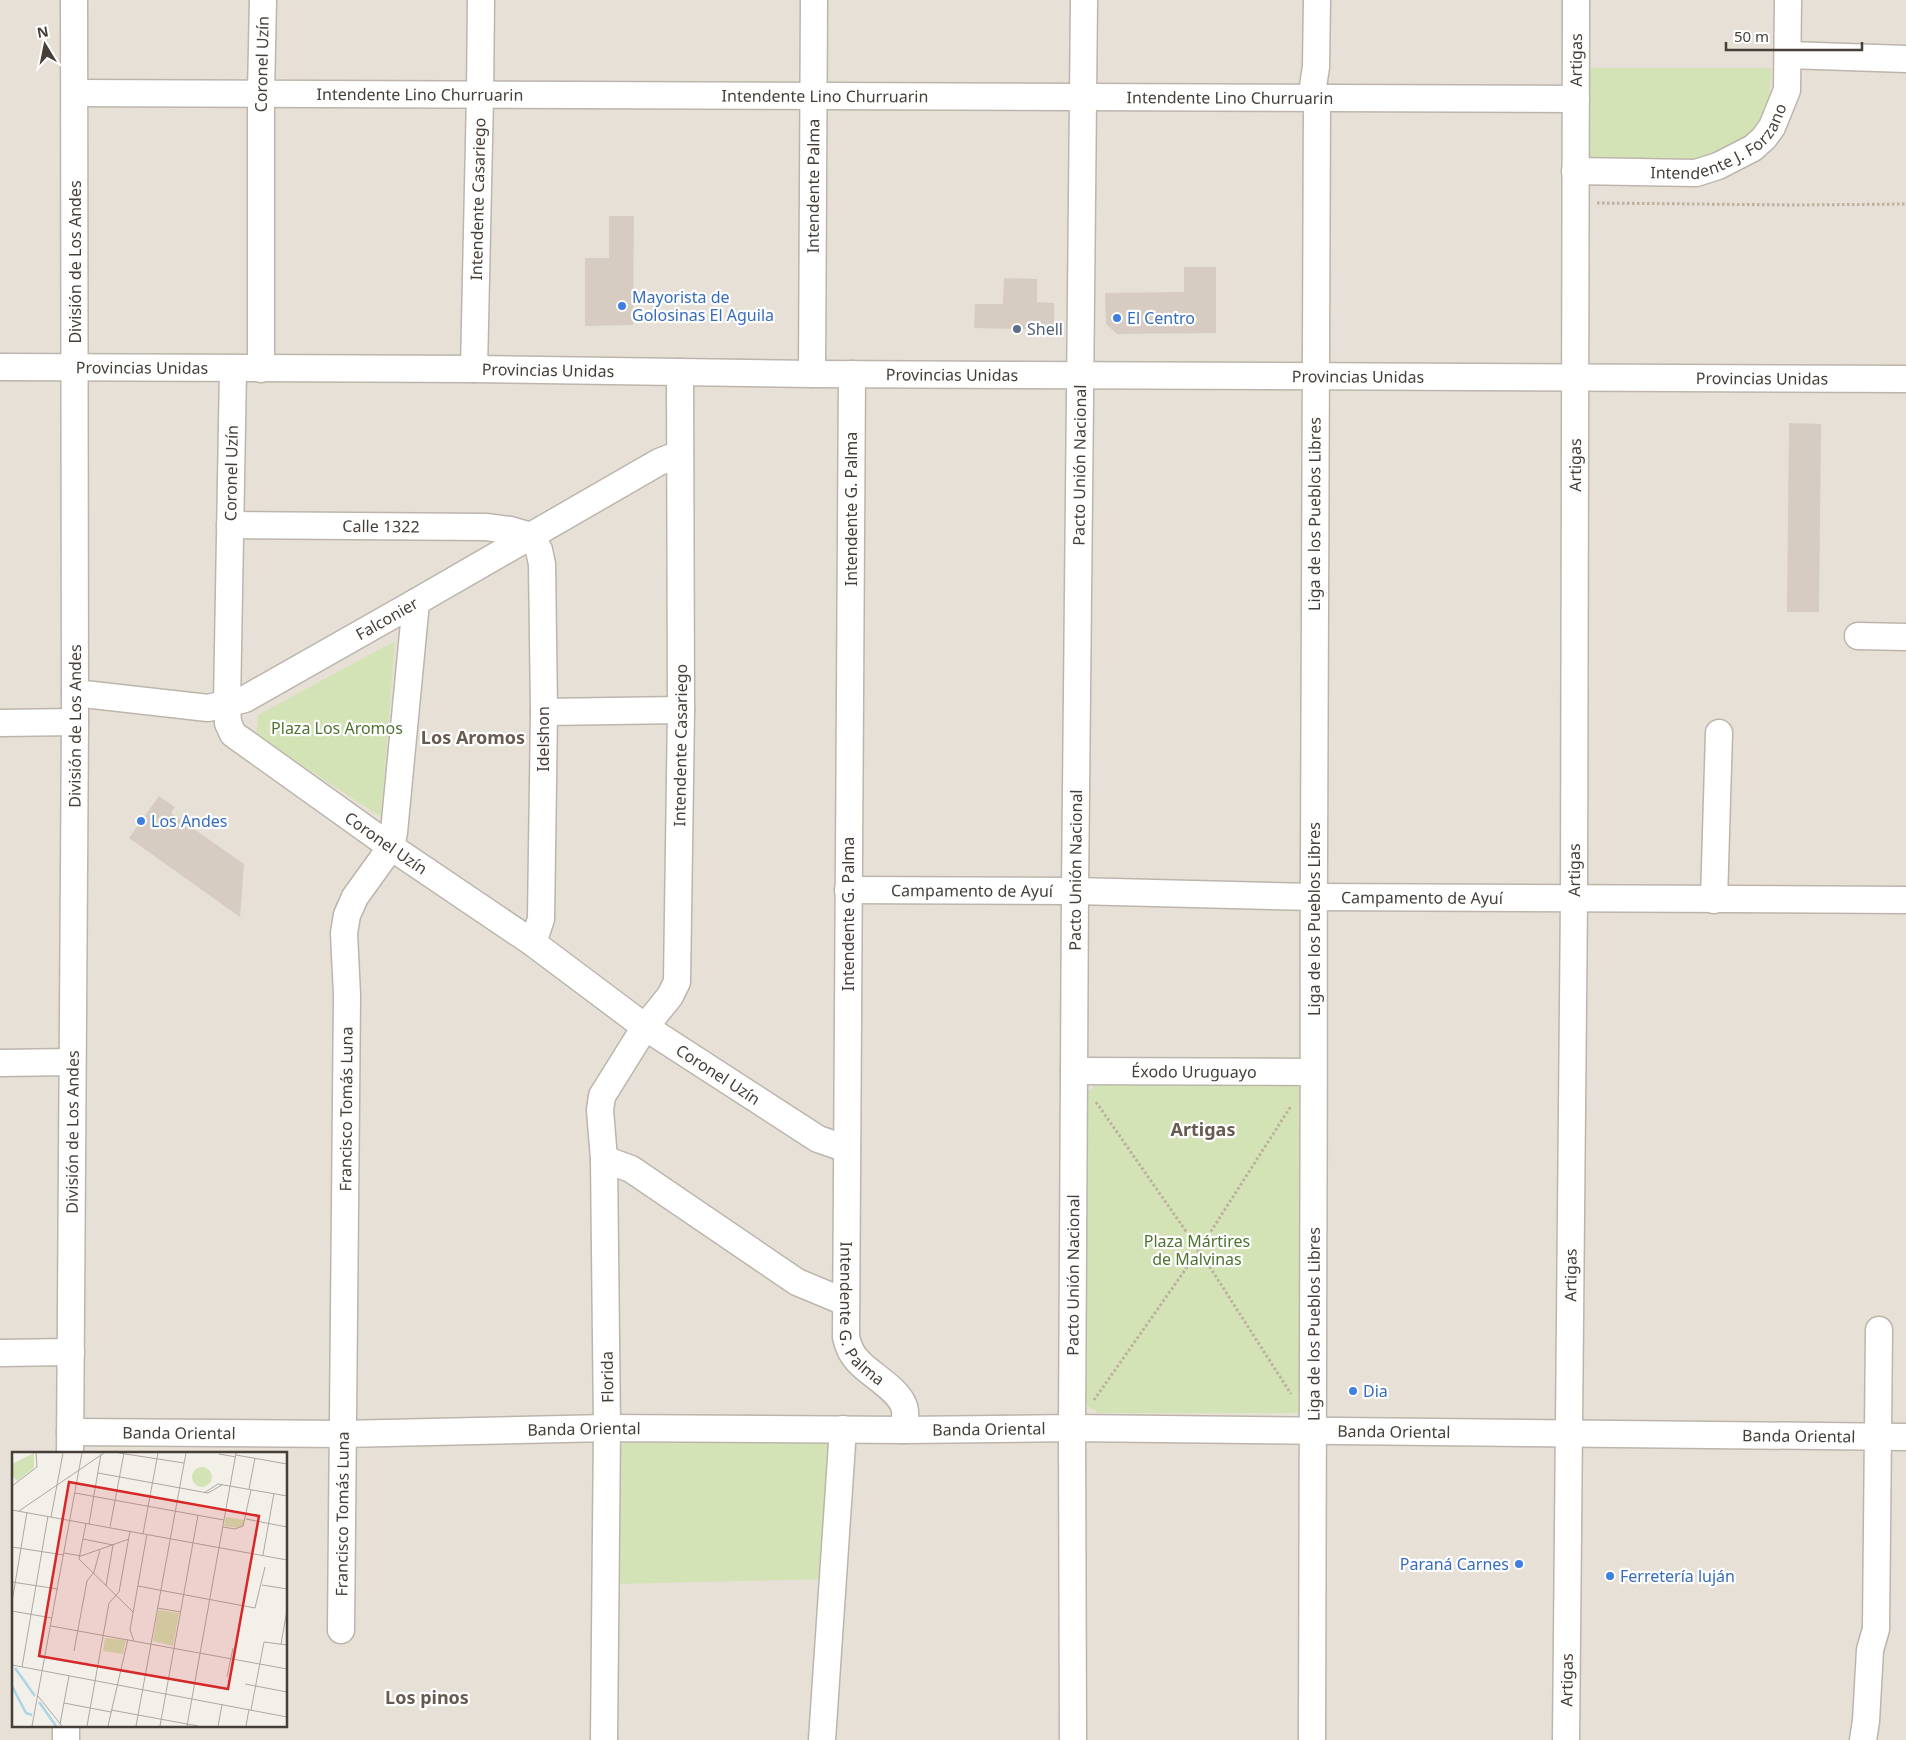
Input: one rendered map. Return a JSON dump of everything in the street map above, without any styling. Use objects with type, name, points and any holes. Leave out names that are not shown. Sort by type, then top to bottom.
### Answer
[{"type":"street","name":"División de Los Andes","points":[[70,1443],[76,368],[74,0]]},
{"type":"street","name":"Coronel Uzín","points":[[261,369],[263,0]]},
{"type":"street","name":"Intendente Casariego","points":[[474,369],[481,0]]},
{"type":"street","name":"Intendente Palma","points":[[812,374],[814,0]]},
{"type":"street","name":"Pacto Unión Nacional","points":[[1073,1740],[1072,1428],[1075,892],[1084,0]]},
{"type":"street","name":"Liga de los Pueblos Libres","points":[[1312,1740],[1314,1431],[1314,99],[1317,0]]},
{"type":"street","name":"Artigas","points":[[1566,1740],[1574,899],[1576,0]]},
{"type":"street","name":"Intendente J. Forzano","points":[[1576,171],[1696,173],[1734,159],[1753,148],[1772,127],[1787,90],[1788,0]]},
{"type":"street","points":[[1788,55],[1906,59]]},
{"type":"street","name":"Intendente Lino Churruarin","points":[[75,92],[1084,96],[1314,99],[1576,98]]},
{"type":"street","name":"Provincias Unidas","points":[[0,366],[233,369],[474,369],[812,374],[1906,379]]},
{"type":"street","name":"Coronel Uzín","points":[[233,369],[227,704],[228,723],[233,734],[391,848],[533,943],[646,1027],[818,1139],[847,1150]]},
{"type":"street","points":[[680,372],[680,454]]},
{"type":"street","name":"Intendente G. Palma","points":[[852,374],[846,1337],[849,1349],[857,1361],[901,1400],[905,1410],[904,1430]]},
{"type":"street","name":"Intendente Casariego","points":[[646,1027],[670,996],[678,982],[681,710],[680,454]]},
{"type":"street","name":"Falconier","points":[[75,693],[208,708],[245,699],[659,462],[680,454]]},
{"type":"street","name":"Calle 1322","points":[[230,525],[486,527],[510,530],[531,536]]},
{"type":"street","name":"Idelshon","points":[[531,536],[539,550],[542,564],[544,712],[541,918],[533,943]]},
{"type":"street","name":"Francisco Tomás Luna","points":[[341,1630],[347,995],[344,932],[347,915],[355,897],[391,848],[416,602]]},
{"type":"street","points":[[1858,636],[1906,637]]},
{"type":"street","points":[[544,712],[681,710]]},
{"type":"street","points":[[0,723],[75,722]]},
{"type":"street","points":[[1714,900],[1719,734]]},
{"type":"street","name":"Campamento de Ayuí","points":[[848,890],[1314,897],[1906,900]]},
{"type":"street","name":"Florida","points":[[604,1740],[607,1428],[604,1159],[600,1110],[602,1096],[646,1027]]},
{"type":"street","points":[[0,1063],[72,1062]]},
{"type":"street","name":"Éxodo Uruguayo","points":[[1074,1071],[1313,1072]]},
{"type":"street","points":[[604,1159],[631,1169],[797,1282],[845,1302]]},
{"type":"street","points":[[1863,1740],[1866,1721],[1870,1650],[1876,1628],[1879,1330]]},
{"type":"street","points":[[0,1353],[71,1352]]},
{"type":"street","name":"Banda Oriental","points":[[70,1443],[607,1428],[904,1430],[1072,1428],[1906,1437]]},
{"type":"street","points":[[822,1740],[843,1429]]},
{"type":"path","points":[[1576,202],[1796,205],[1906,204]]},
{"type":"path","points":[[1074,1071],[1200,1250],[1294,1398]]},
{"type":"path","points":[[1072,1428],[1085,1413],[1200,1250],[1293,1104]]},
{"type":"shaded area","points":[[0,0],[1906,0],[1906,1740],[0,1740]]},
{"type":"green space","points":[[1588,68],[1772,68],[1767,113],[1755,132],[1732,149],[1682,163],[1588,161]]},
{"type":"green space","name":"Plaza Los Aromos","points":[[395,641],[381,817],[256,735],[258,715]]},
{"type":"green space","name":"Plaza Mártires de Malvinas","points":[[1099,1083],[1297,1085],[1307,1098],[1308,1401],[1297,1413],[1098,1413],[1086,1405],[1086,1093]]},
{"type":"green space","points":[[826,1438],[832,1449],[824,1579],[615,1584],[616,1452],[627,1440]]},
{"type":"building","points":[[609,216],[634,216],[633,325],[585,326],[585,258],[609,258]]},
{"type":"building","points":[[1184,267],[1216,267],[1216,333],[1117,334],[1106,324],[1105,293],[1184,292]]},
{"type":"building","points":[[1004,278],[1037,279],[1037,302],[1054,303],[1054,330],[974,328],[975,304],[1003,304]]},
{"type":"building","points":[[1789,423],[1821,424],[1819,612],[1787,612]]},
{"type":"building","points":[[159,796],[175,807],[171,813],[244,864],[240,917],[129,838]]},
{"type":"place","name":"Mayorista de Golosinas El Aguila","points":[[622,306]]},
{"type":"place","name":"El Centro","points":[[1117,318]]},
{"type":"place","name":"Shell","points":[[1017,329]]},
{"type":"place","name":"Los Andes","points":[[141,821]]},
{"type":"place","name":"Dia","points":[[1353,1391]]},
{"type":"place","name":"Paraná Carnes","points":[[1519,1564]]},
{"type":"place","name":"Ferretería luján","points":[[1610,1576]]},
{"type":"district","name":"Los Aromos","points":[[473,737]]},
{"type":"district","name":"Artigas","points":[[1203,1129]]},
{"type":"district","name":"Los pinos","points":[[427,1697]]}]
